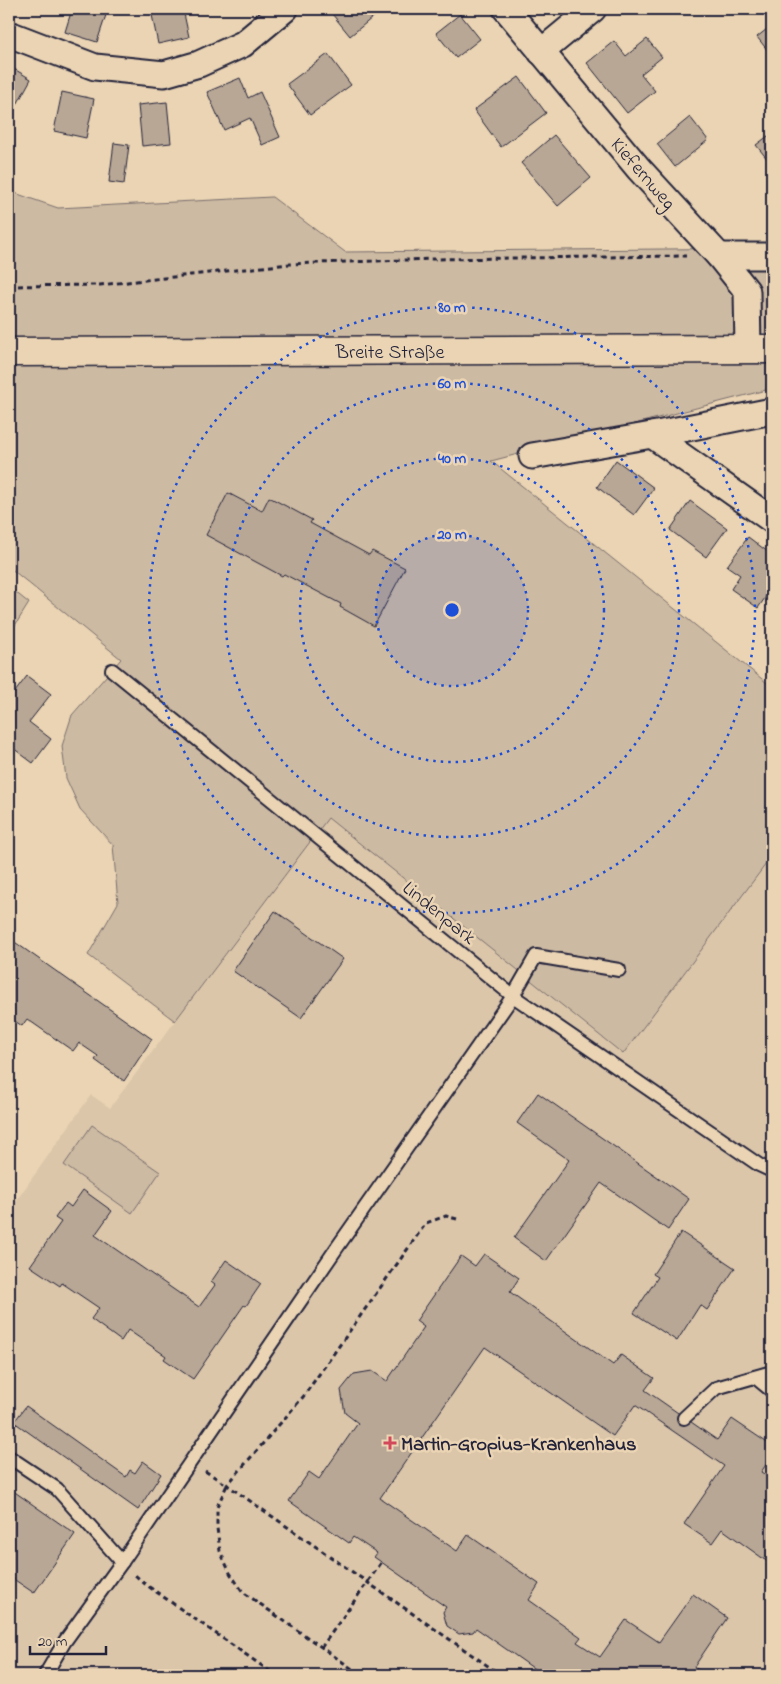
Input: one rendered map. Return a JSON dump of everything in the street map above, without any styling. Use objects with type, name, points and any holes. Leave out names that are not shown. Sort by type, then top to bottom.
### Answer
[{"type":"main road","name":"Breite Straße","points":[[9,352],[760,349]]},
{"type":"street","points":[[9,34],[95,67],[164,74],[199,64],[243,44],[285,9]]},
{"type":"street","name":"Kiefernweg","points":[[506,9],[639,169],[719,256],[747,291],[760,349]]},
{"type":"street","points":[[541,52],[593,9]]},
{"type":"street","points":[[719,256],[772,256]]},
{"type":"street","points":[[532,456],[772,411]]},
{"type":"street","points":[[652,435],[772,520]]},
{"type":"lane","name":"Lindenpark","points":[[112,670],[513,996],[759,1165],[772,1171]]},
{"type":"lane","points":[[45,1675],[65,1641],[122,1562],[342,1240],[513,996],[536,956],[619,970]]},
{"type":"lane","points":[[684,1418],[716,1388],[772,1372]]},
{"type":"lane","points":[[756,1377],[772,1391]]},
{"type":"lane","points":[[9,1457],[57,1489],[122,1562]]},
{"type":"path","points":[[9,286],[100,285],[290,264],[434,259],[719,256]]},
{"type":"path","points":[[361,1675],[243,1592],[230,1573],[220,1551],[217,1507],[227,1485],[303,1397],[426,1223],[446,1216],[457,1219]]},
{"type":"path","points":[[190,1462],[227,1485],[500,1675]]},
{"type":"path","points":[[122,1562],[145,1584],[275,1675]]},
{"type":"path","points":[[321,1648],[382,1562]]},
{"type":"shaded area","points":[[9,191],[58,208],[272,197],[345,252],[772,248],[772,337],[9,339]]},
{"type":"shaded area","points":[[478,362],[769,364],[766,390],[491,461],[772,687],[772,856],[623,1054],[328,818],[175,1021],[88,955],[118,903],[113,845],[80,809],[66,778],[62,746],[72,715],[121,659],[9,567],[9,365]]},
{"type":"shaded area","points":[[9,587],[29,603],[9,635]]},
{"type":"shaded area","name":"Martin-Gropius-Krankenhaus","points":[[328,818],[623,1054],[772,856],[772,1675],[9,1675],[9,1211],[91,1095],[110,1108]]},
{"type":"shaded area","points":[[92,1125],[160,1172],[132,1213],[64,1165]]},
{"type":"building","points":[[72,9],[108,9],[97,42],[65,32]]},
{"type":"building","points":[[183,9],[189,37],[158,44],[151,10]]},
{"type":"building","points":[[328,9],[383,9],[350,36]]},
{"type":"building","points":[[460,14],[480,39],[456,58],[436,33]]},
{"type":"building","points":[[772,25],[772,56],[757,37]]},
{"type":"building","points":[[647,39],[662,57],[641,74],[655,91],[627,113],[587,63],[614,41],[626,56]]},
{"type":"building","points":[[328,54],[351,85],[310,115],[287,84]]},
{"type":"building","points":[[9,66],[31,79],[9,119]]},
{"type":"building","points":[[519,77],[546,113],[501,147],[474,110]]},
{"type":"building","points":[[240,78],[248,98],[260,92],[280,137],[262,145],[250,118],[224,130],[207,92]]},
{"type":"building","points":[[62,92],[94,99],[86,138],[54,131]]},
{"type":"building","points":[[167,102],[171,143],[142,146],[138,105]]},
{"type":"building","points":[[690,117],[708,140],[675,167],[657,144]]},
{"type":"building","points":[[772,133],[772,165],[756,145]]},
{"type":"building","points":[[554,135],[591,178],[558,206],[521,163]]},
{"type":"building","points":[[114,143],[129,145],[124,184],[109,182]]},
{"type":"building","points":[[616,460],[654,488],[634,515],[597,487]]},
{"type":"building","points":[[228,493],[262,511],[269,497],[312,520],[310,523],[369,555],[372,551],[405,568],[374,626],[340,607],[341,604],[284,574],[282,576],[206,535]]},
{"type":"building","points":[[690,501],[727,528],[706,557],[670,530]]},
{"type":"building","points":[[748,537],[772,555],[772,588],[758,608],[731,589],[740,575],[727,566]]},
{"type":"building","points":[[27,676],[51,694],[29,722],[51,739],[33,763],[9,745],[9,700]]},
{"type":"building","points":[[275,911],[343,959],[301,1018],[233,971]]},
{"type":"building","points":[[9,938],[152,1039],[124,1081],[95,1060],[98,1056],[79,1043],[73,1051],[27,1019],[22,1026],[9,1017]]},
{"type":"building","points":[[538,1093],[689,1199],[668,1230],[601,1183],[546,1261],[514,1238],[569,1160],[517,1123]]},
{"type":"building","points":[[83,1190],[112,1211],[95,1235],[199,1307],[215,1285],[211,1282],[226,1260],[261,1284],[246,1306],[244,1305],[193,1379],[164,1359],[166,1356],[128,1330],[121,1341],[91,1319],[99,1308],[62,1283],[60,1286],[30,1266],[61,1222],[55,1218],[66,1203],[71,1207]]},
{"type":"building","points":[[681,1232],[735,1268],[707,1310],[700,1305],[677,1341],[634,1313],[658,1277],[653,1274]]},
{"type":"building","points":[[484,1254],[519,1278],[510,1292],[613,1365],[621,1355],[654,1378],[645,1390],[717,1440],[732,1419],[772,1446],[772,1456],[761,1472],[769,1477],[772,1472],[772,1565],[722,1529],[712,1543],[684,1524],[724,1466],[635,1405],[613,1436],[485,1347],[380,1498],[457,1551],[468,1535],[539,1584],[529,1600],[581,1637],[577,1642],[600,1657],[626,1620],[659,1642],[693,1594],[727,1618],[694,1667],[706,1675],[543,1675],[476,1628],[473,1632],[459,1634],[447,1626],[443,1612],[446,1607],[374,1557],[377,1553],[353,1537],[349,1543],[289,1501],[309,1472],[319,1479],[358,1423],[345,1413],[341,1390],[354,1374],[372,1371],[387,1381],[424,1327],[416,1321],[461,1256],[475,1266]]},
{"type":"building","points":[[26,1406],[126,1477],[130,1470],[135,1473],[143,1461],[161,1474],[138,1510],[14,1422]]},
{"type":"building","points":[[9,1488],[75,1534],[34,1593],[9,1576]]},
{"type":"place","name":"Martin-Gropius-Krankenhaus","points":[[390,1443]]}]
